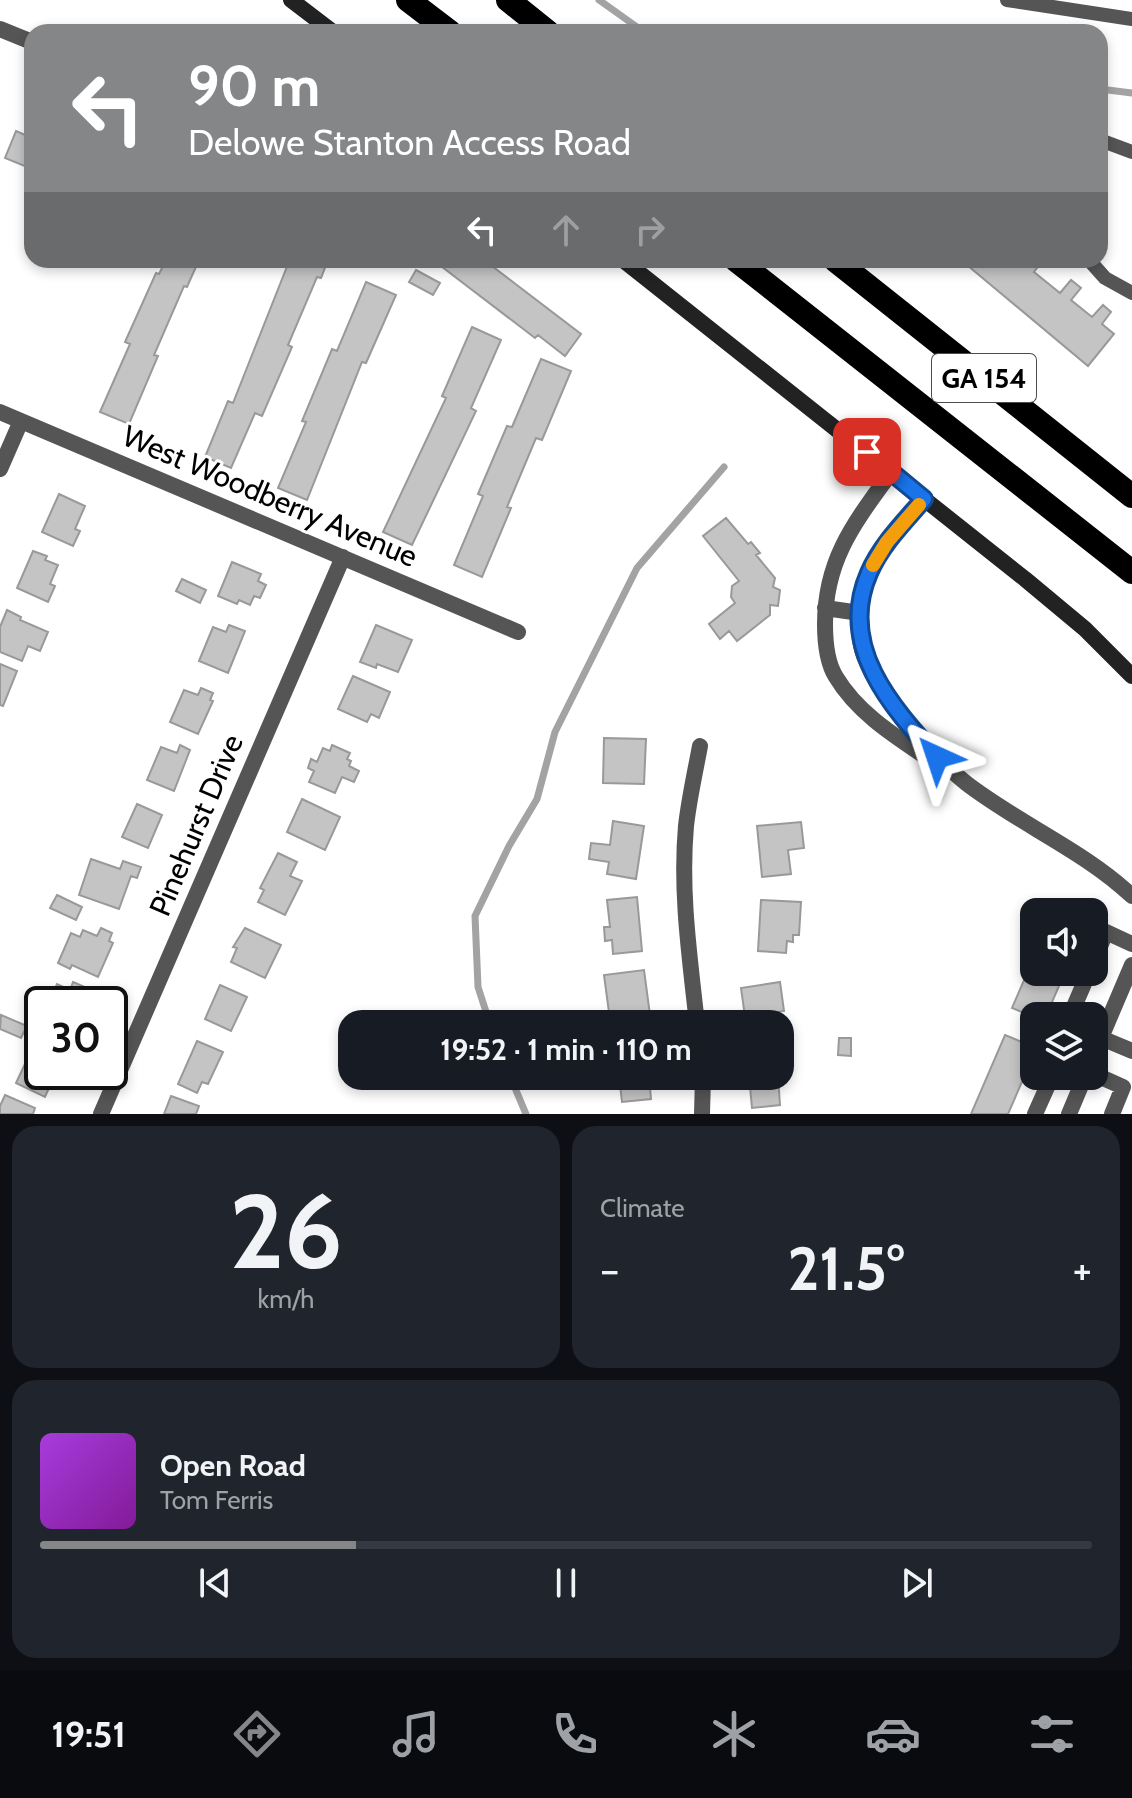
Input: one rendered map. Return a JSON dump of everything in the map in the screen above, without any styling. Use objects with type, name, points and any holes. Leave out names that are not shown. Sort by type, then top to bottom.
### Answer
[{"type":"highway","points":[[408,0],[440,24]]},
{"type":"highway","points":[[508,0],[538,24]]},
{"type":"highway","name":"GA 154","points":[[746,268],[1132,572]]},
{"type":"highway","name":"GA 154","points":[[845,268],[1132,496]]},
{"type":"street","points":[[291,0],[322,24]]},
{"type":"street","points":[[0,29],[24,39]]},
{"type":"street","points":[[633,268],[892,471],[1085,629],[1132,676]]},
{"type":"street","name":"West Woodberry Avenue","points":[[0,412],[518,632]]},
{"type":"street","points":[[0,469],[21,421]]},
{"type":"street","points":[[892,471],[841,546],[825,594],[825,642],[835,675],[853,700],[902,741],[951,769]]},
{"type":"street","points":[[924,499],[887,542],[869,572],[858,625],[863,653],[882,687],[912,729],[966,783],[1108,874],[1132,896]]},
{"type":"street","name":"Pinehurst Drive","points":[[101,1114],[343,557]]},
{"type":"street","points":[[825,608],[860,613]]},
{"type":"street","points":[[696,1010],[687,927],[685,866],[686,826],[700,746]]},
{"type":"street","points":[[1108,933],[1132,944]]},
{"type":"street","points":[[1108,1015],[1132,965]]},
{"type":"street","points":[[1108,1040],[1132,1051]]},
{"type":"street","points":[[1108,1080],[1123,1087],[1112,1114]]},
{"type":"street","points":[[702,1114],[703,1090]]},
{"type":"street","points":[[1035,1114],[1046,1090]]},
{"type":"street","points":[[1069,1114],[1079,1090]]},
{"type":"lane","points":[[1007,0],[1132,19]]},
{"type":"lane","points":[[1108,143],[1132,152]]},
{"type":"lane","points":[[1096,268],[1105,278],[1132,293]]},
{"type":"building","points":[[16,131],[24,134],[24,166],[5,158]]},
{"type":"building","points":[[162,268],[195,268],[187,287],[184,286],[154,355],[158,356],[129,424],[100,412],[130,344],[125,342],[156,273],[159,274]]},
{"type":"building","points":[[286,268],[325,268],[321,278],[317,277],[288,345],[292,347],[262,416],[255,413],[231,468],[205,457],[228,401],[233,403]]},
{"type":"building","points":[[443,268],[494,268],[581,334],[565,356],[538,335],[535,338]]},
{"type":"building","points":[[971,268],[1037,268],[1034,272],[1060,293],[1071,280],[1081,288],[1071,300],[1092,317],[1103,305],[1111,312],[1102,324],[1114,334],[1088,366]]},
{"type":"building","points":[[416,270],[440,283],[433,295],[409,282]]},
{"type":"building","points":[[366,282],[396,295],[366,363],[362,362],[307,500],[278,488],[332,349],[337,351]]},
{"type":"building","points":[[472,327],[501,340],[471,408],[476,411],[412,545],[383,532],[446,398],[442,396]]},
{"type":"building","points":[[541,359],[571,371],[542,440],[536,438],[482,577],[454,565],[483,496],[478,494],[507,426],[512,427]]},
{"type":"building","points":[[59,494],[85,506],[75,529],[80,531],[73,546],[42,532]]},
{"type":"building","points":[[726,518],[760,553],[756,555],[775,578],[773,587],[780,590],[778,606],[770,605],[770,615],[737,641],[729,631],[720,639],[709,624],[735,603],[731,597],[732,586],[739,581],[703,536]]},
{"type":"building","points":[[33,551],[47,556],[45,560],[58,565],[50,584],[55,586],[48,602],[17,588]]},
{"type":"building","points":[[232,562],[261,574],[258,581],[266,585],[260,598],[254,596],[250,605],[239,600],[237,604],[218,596]]},
{"type":"building","points":[[182,579],[206,590],[200,603],[176,591]]},
{"type":"building","points":[[7,610],[21,617],[20,620],[48,632],[40,651],[28,646],[22,661],[0,652],[0,627]]},
{"type":"building","points":[[229,625],[245,631],[228,673],[199,661],[213,627],[226,632]]},
{"type":"building","points":[[376,625],[412,640],[398,672],[360,662]]},
{"type":"building","points":[[0,664],[17,671],[3,706],[0,705]]},
{"type":"building","points":[[353,676],[390,692],[379,718],[371,714],[367,722],[338,709]]},
{"type":"building","points":[[201,688],[213,693],[210,700],[213,701],[198,734],[170,722],[184,690],[198,695]]},
{"type":"building","points":[[604,738],[646,739],[644,784],[603,783]]},
{"type":"building","points":[[180,745],[190,750],[174,791],[147,780],[161,747],[177,753]]},
{"type":"building","points":[[332,745],[350,753],[347,759],[351,761],[349,766],[359,771],[354,782],[342,777],[335,793],[309,782],[314,771],[308,768],[311,759],[317,762],[323,748],[330,751]]},
{"type":"building","points":[[302,799],[340,817],[325,850],[287,832]]},
{"type":"building","points":[[137,804],[162,815],[148,848],[122,837]]},
{"type":"building","points":[[613,821],[644,826],[636,879],[607,874],[609,862],[589,859],[591,843],[610,845]]},
{"type":"building","points":[[801,822],[804,848],[788,850],[791,874],[762,877],[757,826]]},
{"type":"building","points":[[278,853],[297,862],[290,876],[302,881],[285,915],[258,902],[264,890],[260,888]]},
{"type":"building","points":[[91,859],[120,869],[123,861],[141,867],[137,878],[131,876],[119,909],[79,895]]},
{"type":"building","points":[[57,895],[82,907],[76,920],[50,908]]},
{"type":"building","points":[[637,897],[642,951],[613,954],[612,940],[605,941],[604,927],[610,927],[607,900]]},
{"type":"building","points":[[761,900],[801,902],[799,935],[793,935],[793,942],[787,941],[786,953],[758,951]]},
{"type":"building","points":[[101,928],[112,933],[109,941],[113,943],[98,977],[72,965],[70,969],[58,963],[71,933],[80,937],[83,930],[97,936]]},
{"type":"building","points":[[245,928],[281,945],[265,978],[231,962],[237,948],[233,947]]},
{"type":"building","points":[[644,970],[649,1010],[609,1010],[604,975]]},
{"type":"building","points":[[780,982],[784,1010],[744,1010],[741,988]]},
{"type":"building","points":[[220,985],[247,997],[231,1031],[205,1019]]},
{"type":"building","points":[[1021,986],[1059,986],[1052,1002],[1020,1002],[1020,1011],[1012,1008]]},
{"type":"building","points":[[1,1015],[24,1025],[21,1038],[0,1029]]},
{"type":"building","points":[[1005,1035],[1020,1041],[1020,1086],[1008,1114],[971,1114]]},
{"type":"building","points":[[839,1038],[851,1038],[851,1056],[838,1055]]},
{"type":"building","points":[[197,1041],[223,1052],[208,1084],[202,1082],[197,1093],[178,1084]]},
{"type":"building","points":[[24,1066],[24,1087],[16,1083]]},
{"type":"building","points":[[30,1090],[48,1090],[45,1097]]},
{"type":"building","points":[[621,1090],[650,1090],[651,1099],[622,1102]]},
{"type":"building","points":[[750,1090],[779,1090],[780,1105],[752,1108]]},
{"type":"building","points":[[5,1095],[35,1108],[33,1114],[0,1114]]},
{"type":"building","points":[[171,1096],[199,1106],[196,1114],[164,1114]]},
{"type":"waterway","points":[[599,0],[633,24]]},
{"type":"waterway","points":[[1108,90],[1132,93]]},
{"type":"waterway","points":[[485,1010],[478,987],[475,916],[509,846],[537,799],[555,732],[637,568],[724,467]]},
{"type":"waterway","points":[[516,1090],[526,1114]]},
{"type":"slow traffic","points":[[873,565],[887,542],[919,505]]},
{"type":"route","points":[[867,452],[924,499],[887,542],[869,572],[862,593],[858,625],[863,653],[882,687],[937,757]]}]
